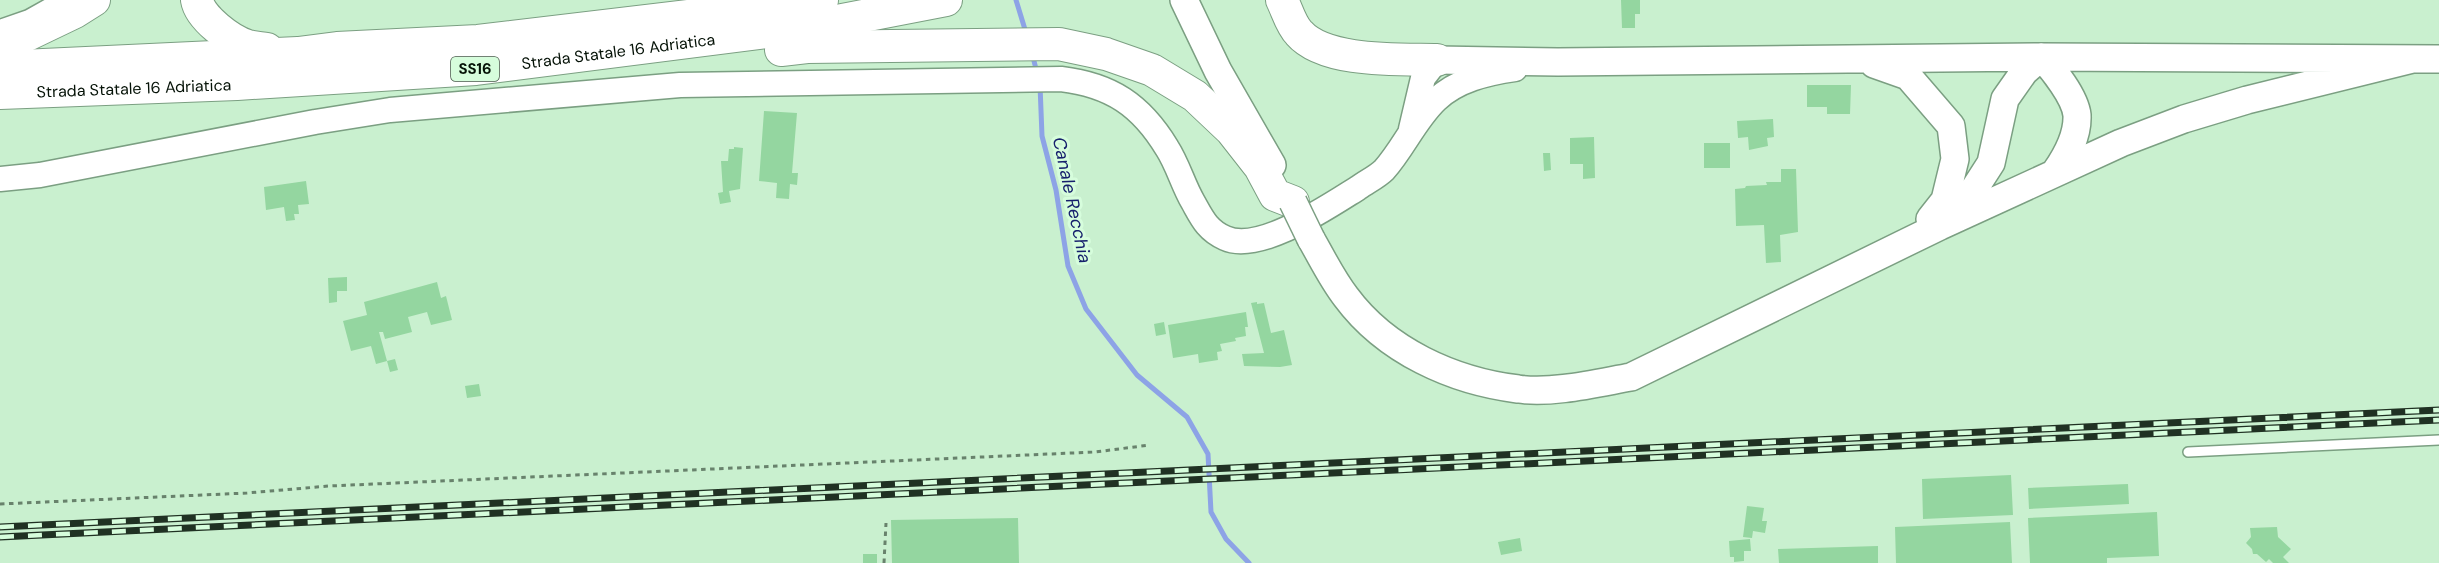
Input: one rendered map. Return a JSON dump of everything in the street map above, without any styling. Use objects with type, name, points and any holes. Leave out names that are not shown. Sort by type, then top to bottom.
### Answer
[{"type":"highway","points":[[0,48],[75,12],[94,0]]},
{"type":"highway","points":[[196,0],[198,8],[223,33],[248,46],[298,53]]},
{"type":"highway","name":"Strada Statale 16 Adriatica","points":[[0,68],[298,53],[337,48],[478,41],[822,0]]},
{"type":"highway","name":"Strada Statale 16 Adriatica","points":[[8,95],[476,69],[806,27],[946,0]]},
{"type":"highway","points":[[1282,0],[1299,34],[1326,51],[1369,59],[1437,60]]},
{"type":"highway","points":[[476,69],[490,83],[807,46],[1059,44],[1106,54],[1152,70],[1195,96],[1231,129],[1260,167],[1275,195],[1293,202]]},
{"type":"main road","points":[[1184,0],[1218,71],[1346,298],[1386,338],[1409,355],[1464,377],[1520,390],[1576,387],[1631,377],[1940,225],[2056,171],[2184,119],[2247,100],[2426,59]]},
{"type":"main road","points":[[1437,60],[1558,62],[2041,57],[2426,59]]},
{"type":"main road","points":[[2041,57],[2059,76],[2077,115],[2071,149],[2056,171]]},
{"type":"main road","points":[[1940,225],[1973,191],[1991,163],[2005,99],[2024,72],[2041,57]]},
{"type":"main road","points":[[1843,59],[1877,65],[1908,76],[1951,126],[1955,159],[1945,200],[1914,239]]},
{"type":"street","points":[[0,29],[29,19],[63,0]]},
{"type":"street","points":[[1436,100],[1442,78],[1437,60]]},
{"type":"street","points":[[1411,132],[1423,78],[1437,60]]},
{"type":"street","points":[[0,179],[40,175],[315,122],[390,110],[680,85],[1061,79],[1087,82],[1117,94],[1144,116],[1168,149],[1207,228],[1228,239],[1250,241],[1314,216],[1383,171],[1436,100],[1453,88],[1489,73],[1558,62]]},
{"type":"lane","points":[[2188,452],[2439,440]]},
{"type":"path","points":[[0,504],[247,493],[329,486],[1083,452],[1150,445]]},
{"type":"path","points":[[884,563],[886,523]]},
{"type":"building","points":[[1621,0],[1640,0],[1640,14],[1635,14],[1635,28],[1622,28]]},
{"type":"building","points":[[1807,85],[1851,85],[1850,114],[1827,114],[1827,107],[1807,107]]},
{"type":"building","points":[[764,111],[797,113],[792,173],[798,173],[797,185],[790,184],[789,199],[776,198],[777,183],[759,181]]},
{"type":"building","points":[[1773,119],[1774,137],[1767,138],[1768,146],[1749,150],[1748,137],[1738,138],[1737,121]]},
{"type":"building","points":[[1594,137],[1595,178],[1583,179],[1583,164],[1570,164],[1570,138]]},
{"type":"building","points":[[1704,143],[1730,143],[1730,168],[1704,168]]},
{"type":"building","points":[[734,147],[743,148],[740,189],[729,191],[731,202],[720,204],[718,193],[723,192],[721,161],[728,161],[729,149],[734,149]]},
{"type":"building","points":[[1543,153],[1550,153],[1551,170],[1544,171]]},
{"type":"building","points":[[1781,169],[1796,169],[1798,232],[1780,235],[1781,262],[1766,263],[1764,225],[1736,226],[1735,189],[1767,185],[1766,182],[1781,182]]},
{"type":"building","points":[[306,181],[309,204],[298,205],[299,214],[294,214],[295,220],[286,221],[284,207],[266,210],[264,187]]},
{"type":"building","points":[[347,277],[347,291],[337,291],[337,302],[329,303],[328,278]]},
{"type":"building","points":[[437,282],[441,298],[446,296],[452,320],[431,325],[427,312],[408,317],[412,332],[385,339],[383,332],[379,332],[387,361],[376,364],[371,346],[351,351],[343,321],[367,315],[364,302]]},
{"type":"building","points":[[1257,302],[1257,304],[1264,303],[1271,333],[1284,330],[1292,365],[1244,366],[1242,354],[1264,353],[1251,303]]},
{"type":"building","points":[[1246,312],[1248,327],[1245,327],[1246,336],[1235,338],[1236,341],[1220,344],[1222,351],[1217,352],[1218,360],[1199,363],[1198,354],[1173,358],[1168,325]]},
{"type":"building","points":[[1164,322],[1166,334],[1156,336],[1154,324]]},
{"type":"building","points":[[395,359],[398,370],[390,372],[387,361]]},
{"type":"building","points":[[479,384],[481,396],[467,398],[465,386]]},
{"type":"building","points":[[2011,475],[2013,515],[1923,519],[1922,479]]},
{"type":"building","points":[[2128,484],[2129,504],[2029,509],[2028,488]]},
{"type":"building","points":[[1747,506],[1764,508],[1762,521],[1767,521],[1765,533],[1753,531],[1752,538],[1743,537]]},
{"type":"building","points":[[2157,512],[2159,556],[2107,558],[2107,563],[2030,563],[2028,518]]},
{"type":"building","points":[[1018,518],[1019,563],[892,563],[891,520]]},
{"type":"building","points":[[2010,522],[2012,563],[1896,563],[1895,527]]},
{"type":"building","points":[[2277,527],[2278,537],[2291,549],[2283,557],[2289,563],[2273,563],[2269,559],[2266,562],[2257,554],[2253,554],[2252,549],[2246,543],[2251,537],[2250,528]]},
{"type":"building","points":[[1520,538],[1522,551],[1501,555],[1498,542]]},
{"type":"building","points":[[1750,539],[1751,551],[1744,551],[1744,561],[1734,562],[1734,557],[1730,557],[1729,541]]},
{"type":"building","points":[[1878,546],[1878,563],[1779,563],[1778,549]]},
{"type":"building","points":[[863,554],[877,554],[877,563],[863,563]]},
{"type":"waterway","name":"Canale Recchia","points":[[1016,0],[1027,36]]},
{"type":"waterway","name":"Canale Recchia","points":[[1032,53],[1037,73]]},
{"type":"waterway","name":"Canale Recchia","points":[[1040,85],[1042,136],[1056,190],[1068,266],[1086,309],[1137,375],[1187,417],[1208,454],[1211,512],[1226,539],[1249,563]]},
{"type":"railway","points":[[0,527],[2439,410]]},
{"type":"railway","points":[[0,537],[2439,420]]}]
